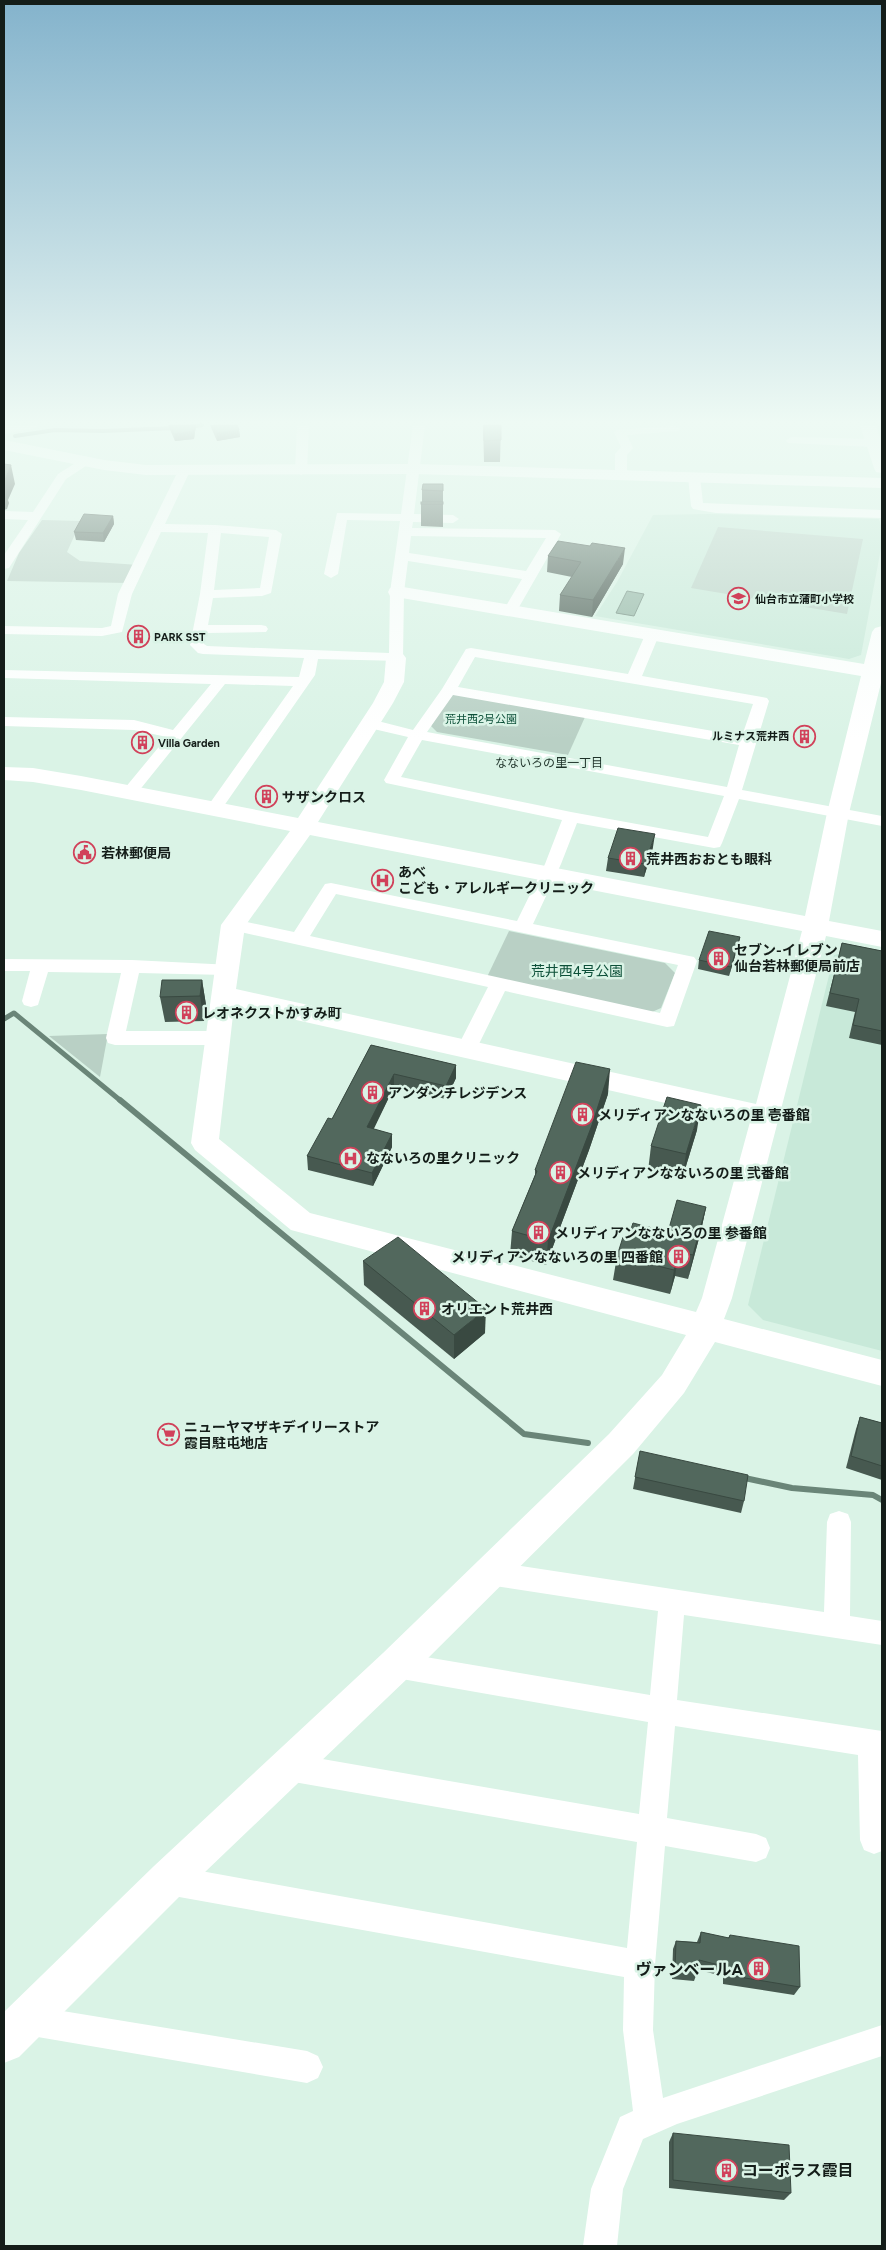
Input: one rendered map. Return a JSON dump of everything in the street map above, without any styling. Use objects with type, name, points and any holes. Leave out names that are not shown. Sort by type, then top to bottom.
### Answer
[{"type":"street","points":[[4,566],[26,530]]},
{"type":"street","points":[[4,630],[102,632],[117,629],[125,594],[156,530]]},
{"type":"street","points":[[215,530],[207,594],[197,645],[203,650],[396,658]]},
{"type":"street","points":[[207,594],[262,592],[266,590],[276,534],[227,530]]},
{"type":"street","points":[[331,574],[339,530]]},
{"type":"street","points":[[510,611],[555,534],[406,532],[398,592],[394,682],[370,724],[304,826],[233,925],[217,1038],[206,1143],[301,1222],[882,1373]]},
{"type":"street","points":[[402,556],[530,576]]},
{"type":"street","points":[[398,592],[877,672]]},
{"type":"street","points":[[200,629],[260,628]]},
{"type":"street","points":[[4,2042],[168,1880],[396,1665],[621,1444],[655,1408],[673,1384],[707,1326],[718,1298],[816,926],[838,813],[862,719],[877,672],[882,632]]},
{"type":"street","points":[[634,678],[652,635]]},
{"type":"street","points":[[471,652],[762,701],[733,793],[714,843],[571,818],[392,780],[417,735],[449,690],[471,652]]},
{"type":"street","points":[[213,810],[308,675],[312,655]]},
{"type":"street","points":[[4,674],[303,682]]},
{"type":"street","points":[[128,794],[217,687],[219,680]]},
{"type":"street","points":[[449,690],[748,742]]},
{"type":"street","points":[[4,722],[134,725],[177,735]]},
{"type":"street","points":[[370,724],[417,735],[882,821]]},
{"type":"street","points":[[4,773],[33,775],[304,826],[882,939]]},
{"type":"street","points":[[523,928],[548,875],[571,818]]},
{"type":"street","points":[[233,925],[668,1021],[688,962],[331,888],[299,939]]},
{"type":"street","points":[[4,965],[132,966],[224,982],[467,1048],[766,1116]]},
{"type":"street","points":[[31,1001],[42,965]]},
{"type":"street","points":[[132,966],[115,1038],[217,1038]]},
{"type":"street","points":[[467,1048],[498,984]]},
{"type":"street","points":[[837,1626],[839,1522]]},
{"type":"street","points":[[488,1573],[882,1633]]},
{"type":"street","points":[[650,2120],[638,2030],[640,1966],[664,1711],[672,1602]]},
{"type":"street","points":[[396,1665],[664,1711],[877,1744],[874,1840]]},
{"type":"street","points":[[288,1767],[756,1848]]},
{"type":"street","points":[[168,1880],[640,1966]]},
{"type":"street","points":[[26,2020],[307,2067]]},
{"type":"street","points":[[600,2246],[607,2189],[631,2128],[675,2109],[882,2040]]},
{"type":"shaded area","name":"仙台市立蒲町小学校","points":[[645,530],[882,530],[882,543],[861,655],[849,659],[595,616],[617,582]]},
{"type":"shaded area","points":[[627,591],[644,594],[634,616],[616,613]]},
{"type":"shaded area","points":[[857,950],[882,955],[882,1351],[763,1320],[748,1305],[834,955]]},
{"type":"green space","points":[[35,530],[77,530],[67,552],[80,561],[139,565],[130,583],[7,581],[19,553]]},
{"type":"green space","points":[[717,530],[754,530],[863,539],[847,614],[691,588]]},
{"type":"green space","name":"荒井西2号公園","points":[[455,694],[585,717],[568,755],[437,732],[431,726],[449,696]]},
{"type":"green space","name":"荒井西4号公園","points":[[509,931],[665,963],[675,973],[661,1008],[652,1012],[487,977]]},
{"type":"green space","points":[[108,1034],[100,1077],[49,1036]]},
{"type":"building","points":[[75,530],[105,530],[103,533],[74,532]]},
{"type":"building","points":[[558,541],[590,546],[592,543],[625,548],[593,600],[560,595],[581,562],[548,556]]},
{"type":"building","points":[[618,828],[655,834],[645,864],[608,858]]},
{"type":"building","name":"セブン-イレブン 仙台若林郵便局前店","points":[[709,931],[740,937],[731,967],[699,960]]},
{"type":"building","points":[[842,943],[882,951],[882,1031],[853,1025],[859,999],[830,993]]},
{"type":"building","points":[[162,980],[202,980],[200,996],[160,997]]},
{"type":"building","points":[[371,1045],[456,1065],[446,1086],[394,1074],[367,1127],[392,1134],[372,1173],[307,1156],[328,1118],[332,1119]]},
{"type":"building","points":[[576,1062],[610,1069],[592,1125],[548,1241],[512,1231],[537,1171],[535,1170]]},
{"type":"building","points":[[667,1097],[701,1105],[686,1154],[651,1146]]},
{"type":"building","points":[[677,1200],[706,1207],[693,1255],[679,1252],[674,1270],[617,1256],[623,1237],[628,1238],[633,1223],[668,1232]]},
{"type":"building","points":[[398,1237],[486,1309],[454,1335],[363,1261]]},
{"type":"building","points":[[860,1417],[882,1423],[882,1466],[851,1456]]},
{"type":"building","points":[[640,1451],[748,1475],[744,1501],[635,1477]]},
{"type":"building","points":[[701,1932],[729,1938],[730,1935],[799,1946],[800,1987],[727,1975],[727,1967],[699,1960],[698,1972],[675,1970],[676,1941],[700,1943]]},
{"type":"building","name":"コーポラス霞目","points":[[673,2133],[789,2145],[791,2193],[673,2180]]},
{"type":"waterway","points":[[4,1019],[14,1013],[121,1101]]},
{"type":"waterway","points":[[120,1100],[524,1434],[588,1443]]},
{"type":"waterway","points":[[740,1477],[792,1488],[873,1495],[882,1500]]},
{"type":"place","name":"仙台市立蒲町小学校","points":[[739,599]]},
{"type":"place","name":"PARK SST","points":[[138,637]]},
{"type":"place","name":"ルミナス荒井西","points":[[805,736]]},
{"type":"place","name":"Villa Garden","points":[[142,743]]},
{"type":"place","name":"サザンクロス","points":[[266,797]]},
{"type":"place","name":"若林郵便局","points":[[85,853]]},
{"type":"place","name":"荒井西おおとも眼科","points":[[630,859]]},
{"type":"place","name":"あべ こども・アレルギークリニック","points":[[382,880]]},
{"type":"place","name":"セブン-イレブン 仙台若林郵便局前店","points":[[718,958]]},
{"type":"place","name":"レオネクストかすみ町","points":[[186,1013]]},
{"type":"place","name":"アンダンチレジデンス","points":[[372,1093]]},
{"type":"place","name":"メリディアンなないろの里 壱番館","points":[[582,1115]]},
{"type":"place","name":"なないろの里クリニック","points":[[350,1158]]},
{"type":"place","name":"メリディアンなないろの里 弐番館","points":[[561,1173]]},
{"type":"place","name":"メリディアンなないろの里 参番館","points":[[539,1233]]},
{"type":"place","name":"メリディアンなないろの里 四番館","points":[[679,1257]]},
{"type":"place","name":"オリエント荒井西","points":[[425,1309]]},
{"type":"place","name":"ニューヤマザキデイリーストア 霞目駐屯地店","points":[[168,1435]]},
{"type":"place","name":"ヴァンベールA","points":[[759,1969]]},
{"type":"place","name":"コーポラス霞目","points":[[726,2170]]},
{"type":"district","name":"なないろの里一丁目","points":[[549,763]]}]
